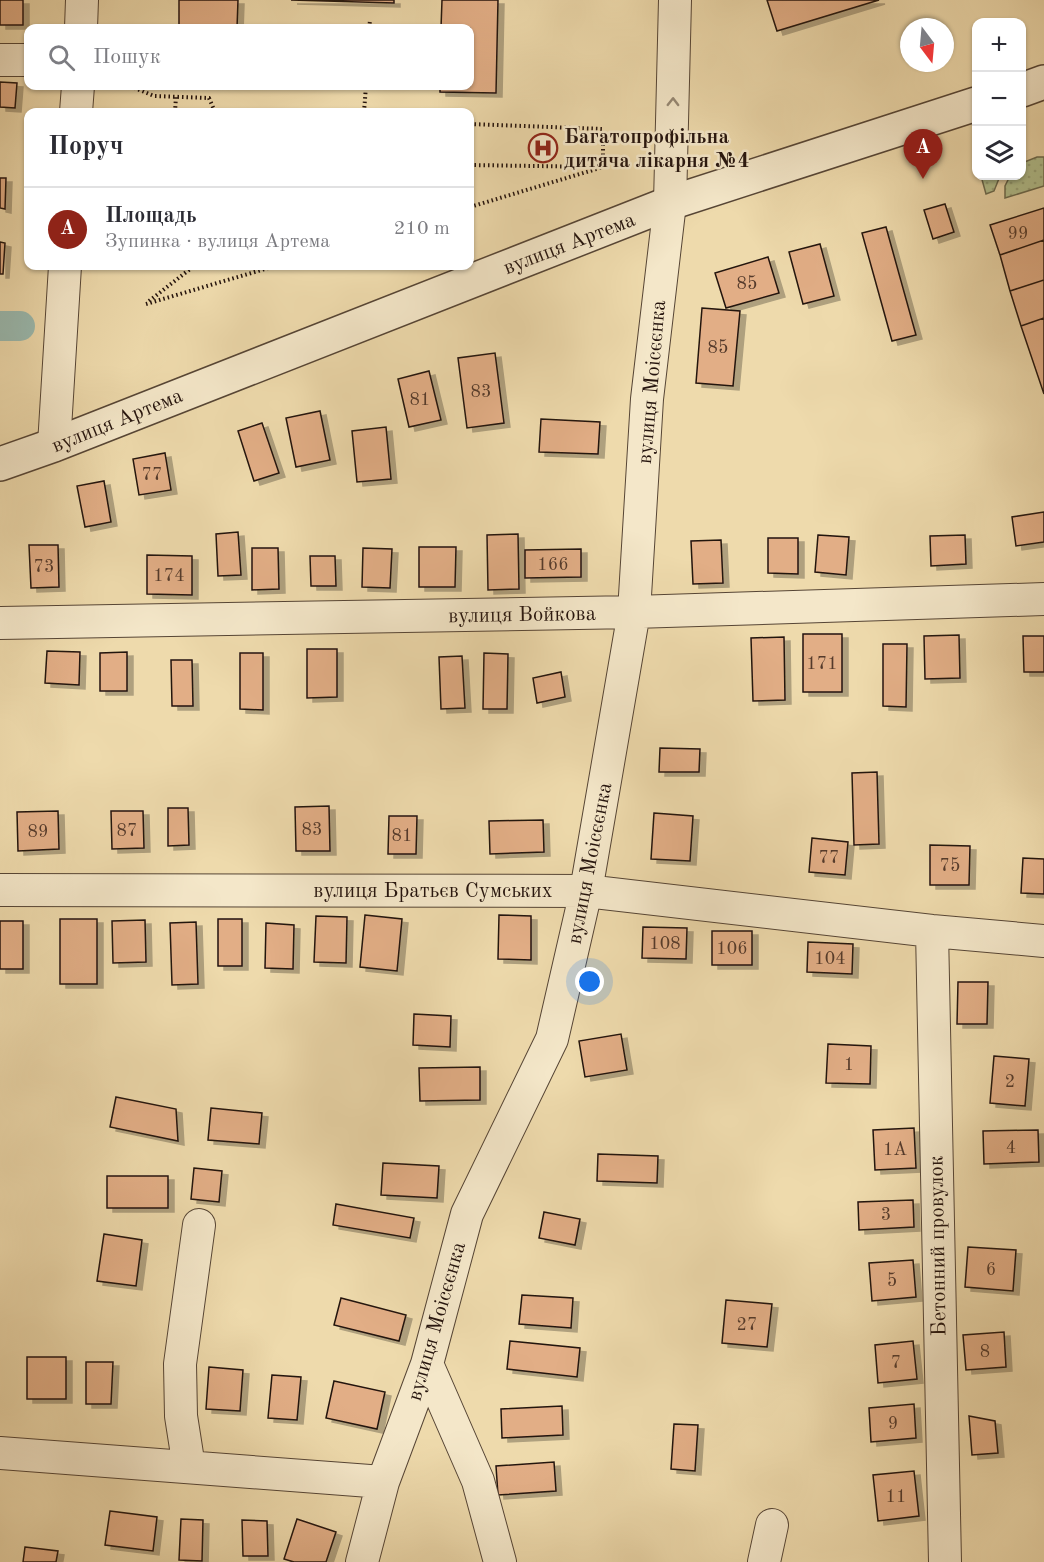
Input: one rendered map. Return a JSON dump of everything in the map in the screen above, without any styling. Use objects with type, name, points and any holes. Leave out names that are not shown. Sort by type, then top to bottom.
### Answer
[{"type":"street","points":[[81,24],[82,0]]},
{"type":"street","name":"вулиця Моісєєнка","points":[[362,1562],[383,1482],[427,1364],[467,1214],[552,1039],[586,891],[634,612],[647,399],[670,203],[675,0]]},
{"type":"street","points":[[0,60],[24,60]]},
{"type":"street","points":[[1026,89],[1044,82]]},
{"type":"street","points":[[76,108],[78,90]]},
{"type":"street","name":"вулиця Артема","points":[[0,464],[54,445],[670,203],[972,105]]},
{"type":"street","points":[[54,445],[65,270]]},
{"type":"street","name":"вулиця Войкова","points":[[0,623],[634,612],[1044,599]]},
{"type":"street","name":"вулиця Братьєв Сумських","points":[[0,890],[586,891],[932,931],[1044,941]]},
{"type":"street","name":"Бетонний провулок","points":[[932,931],[945,1562]]},
{"type":"street","points":[[189,1467],[181,1416],[180,1364],[199,1225]]},
{"type":"street","points":[[427,1364],[478,1481],[500,1562]]},
{"type":"street","points":[[0,1453],[383,1482]]},
{"type":"street","points":[[764,1562],[772,1525]]},
{"type":"path","points":[[140,90],[154,96],[209,98],[213,108]]},
{"type":"path","points":[[364,108],[366,90]]},
{"type":"path","points":[[175,108],[176,96]]},
{"type":"path","points":[[474,124],[603,129],[603,167]]},
{"type":"path","points":[[474,165],[603,167]]},
{"type":"path","points":[[474,206],[603,167]]},
{"type":"path","points":[[189,270],[146,304],[261,270]]},
{"type":"green space","points":[[1044,157],[1044,186],[1005,198],[1005,186],[1008,180],[1026,180],[1026,161]]},
{"type":"green space","points":[[982,180],[998,180],[994,191],[986,194]]},
{"type":"building","points":[[0,0],[23,0],[23,25],[0,25]]},
{"type":"building","points":[[179,0],[238,0],[237,24],[179,24]]},
{"type":"building","points":[[291,0],[394,0],[394,3]]},
{"type":"building","points":[[442,0],[498,0],[496,93],[440,92],[440,90],[474,90],[474,24],[441,24]]},
{"type":"building","points":[[767,0],[879,0],[777,31]]},
{"type":"building","points":[[0,82],[17,83],[15,108],[0,107]]},
{"type":"building","points":[[0,178],[6,178],[5,209],[0,208]]},
{"type":"building","points":[[945,204],[954,232],[933,239],[924,210]]},
{"type":"building","points":[[1044,208],[1044,240],[1000,255],[990,225]]},
{"type":"building","points":[[886,227],[916,335],[892,341],[862,233]]},
{"type":"building","points":[[1044,240],[1044,280],[1010,291],[1000,255]]},
{"type":"building","points":[[0,242],[5,243],[3,274],[0,274]]},
{"type":"building","points":[[820,244],[834,296],[803,304],[789,252]]},
{"type":"building","points":[[768,257],[779,293],[726,308],[715,273]]},
{"type":"building","points":[[1044,280],[1044,318],[1021,326],[1010,291]]},
{"type":"building","points":[[702,308],[740,311],[733,386],[696,383]]},
{"type":"building","points":[[1044,318],[1044,394],[1021,326]]},
{"type":"building","points":[[495,353],[504,423],[467,428],[458,358]]},
{"type":"building","points":[[429,371],[441,420],[409,427],[398,379]]},
{"type":"building","points":[[320,411],[330,460],[296,467],[286,418]]},
{"type":"building","points":[[541,419],[600,422],[598,454],[539,452]]},
{"type":"building","points":[[262,423],[279,473],[254,481],[238,431]]},
{"type":"building","points":[[386,427],[391,479],[357,482],[352,431]]},
{"type":"building","points":[[165,453],[171,490],[139,495],[133,459]]},
{"type":"building","points":[[104,481],[111,522],[85,527],[77,486]]},
{"type":"building","points":[[1044,512],[1044,542],[1016,546],[1012,517]]},
{"type":"building","points":[[238,532],[241,575],[218,576],[216,534]]},
{"type":"building","points":[[518,534],[519,589],[488,590],[487,535]]},
{"type":"building","points":[[818,535],[849,537],[846,575],[815,572]]},
{"type":"building","points":[[965,535],[966,564],[931,566],[930,536]]},
{"type":"building","points":[[768,538],[798,538],[798,574],[768,573]]},
{"type":"building","points":[[721,540],[723,583],[693,584],[691,541]]},
{"type":"building","points":[[29,545],[58,545],[59,587],[31,588]]},
{"type":"building","points":[[419,547],[456,547],[455,587],[419,587]]},
{"type":"building","points":[[252,548],[278,548],[279,589],[252,590]]},
{"type":"building","points":[[363,548],[392,549],[390,588],[362,587]]},
{"type":"building","points":[[581,549],[581,577],[525,578],[525,550]]},
{"type":"building","points":[[147,555],[192,556],[192,595],[147,594]]},
{"type":"building","points":[[310,556],[335,556],[336,586],[311,586]]},
{"type":"building","points":[[803,634],[842,634],[842,692],[803,692]]},
{"type":"building","points":[[959,635],[960,678],[925,679],[924,636]]},
{"type":"building","points":[[1023,636],[1044,636],[1044,672],[1024,672]]},
{"type":"building","points":[[784,637],[785,700],[753,701],[751,638]]},
{"type":"building","points":[[883,644],[907,644],[906,707],[883,706]]},
{"type":"building","points":[[307,649],[337,649],[337,697],[307,698]]},
{"type":"building","points":[[47,651],[80,652],[79,685],[45,683]]},
{"type":"building","points":[[127,652],[127,691],[100,691],[100,653]]},
{"type":"building","points":[[240,653],[263,653],[263,710],[240,709]]},
{"type":"building","points":[[484,653],[508,654],[507,709],[483,709]]},
{"type":"building","points":[[462,656],[465,708],[441,709],[439,657]]},
{"type":"building","points":[[171,660],[192,660],[193,706],[172,706]]},
{"type":"building","points":[[561,672],[565,697],[537,703],[533,678]]},
{"type":"building","points":[[660,748],[700,749],[699,772],[659,772]]},
{"type":"building","points":[[877,772],[879,844],[854,845],[852,773]]},
{"type":"building","points":[[329,806],[330,851],[296,851],[295,807]]},
{"type":"building","points":[[168,808],[188,808],[189,845],[168,846]]},
{"type":"building","points":[[58,811],[59,849],[18,851],[17,812]]},
{"type":"building","points":[[111,811],[143,811],[144,848],[112,849]]},
{"type":"building","points":[[654,813],[693,816],[690,861],[651,859]]},
{"type":"building","points":[[389,816],[417,816],[416,854],[388,854]]},
{"type":"building","points":[[543,820],[544,852],[490,854],[489,821]]},
{"type":"building","points":[[812,838],[848,842],[845,875],[809,872]]},
{"type":"building","points":[[930,845],[970,846],[969,885],[930,885]]},
{"type":"building","points":[[1023,858],[1044,859],[1044,894],[1021,893]]},
{"type":"building","points":[[365,915],[402,919],[397,971],[360,967]]},
{"type":"building","points":[[499,915],[531,916],[531,960],[498,959]]},
{"type":"building","points":[[316,916],[347,917],[346,963],[314,962]]},
{"type":"building","points":[[60,919],[97,919],[97,984],[60,984]]},
{"type":"building","points":[[218,919],[242,919],[242,966],[218,966]]},
{"type":"building","points":[[145,920],[146,962],[113,963],[112,921]]},
{"type":"building","points":[[0,921],[23,921],[23,969],[0,969]]},
{"type":"building","points":[[196,922],[198,984],[172,985],[170,923]]},
{"type":"building","points":[[266,923],[294,925],[293,969],[265,968]]},
{"type":"building","points":[[643,927],[687,928],[686,959],[642,958]]},
{"type":"building","points":[[712,931],[752,931],[752,965],[712,965]]},
{"type":"building","points":[[808,942],[853,944],[852,974],[807,972]]},
{"type":"building","points":[[958,982],[988,982],[987,1024],[957,1024]]},
{"type":"building","points":[[414,1014],[451,1016],[450,1047],[413,1045]]},
{"type":"building","points":[[621,1034],[627,1070],[585,1077],[579,1041]]},
{"type":"building","points":[[828,1044],[871,1046],[870,1084],[826,1083]]},
{"type":"building","points":[[994,1056],[1029,1059],[1025,1106],[990,1103]]},
{"type":"building","points":[[480,1067],[480,1100],[420,1101],[419,1068]]},
{"type":"building","points":[[116,1097],[176,1109],[178,1141],[110,1127]]},
{"type":"building","points":[[211,1108],[262,1113],[259,1144],[208,1140]]},
{"type":"building","points":[[914,1128],[916,1168],[875,1170],[873,1130]]},
{"type":"building","points":[[1038,1130],[1039,1162],[984,1164],[983,1131]]},
{"type":"building","points":[[598,1154],[658,1156],[657,1183],[597,1181]]},
{"type":"building","points":[[383,1163],[439,1166],[437,1198],[381,1195]]},
{"type":"building","points":[[194,1168],[222,1171],[219,1202],[191,1199]]},
{"type":"building","points":[[107,1176],[168,1176],[168,1208],[107,1208]]},
{"type":"building","points":[[913,1200],[914,1227],[859,1230],[858,1202]]},
{"type":"building","points":[[336,1204],[414,1218],[410,1238],[333,1225]]},
{"type":"building","points":[[544,1212],[580,1219],[575,1245],[539,1238]]},
{"type":"building","points":[[104,1234],[142,1240],[136,1286],[97,1281]]},
{"type":"building","points":[[968,1247],[1016,1250],[1013,1291],[965,1287]]},
{"type":"building","points":[[913,1260],[916,1297],[872,1301],[869,1263]]},
{"type":"building","points":[[522,1295],[573,1298],[571,1328],[519,1324]]},
{"type":"building","points":[[341,1298],[406,1315],[399,1341],[334,1325]]},
{"type":"building","points":[[726,1300],[772,1304],[767,1347],[722,1343]]},
{"type":"building","points":[[1004,1332],[1006,1367],[966,1370],[963,1335]]},
{"type":"building","points":[[510,1341],[580,1348],[577,1377],[507,1369]]},
{"type":"building","points":[[913,1341],[917,1379],[878,1383],[875,1345]]},
{"type":"building","points":[[27,1357],[66,1357],[66,1399],[27,1399]]},
{"type":"building","points":[[86,1362],[113,1362],[111,1404],[86,1404]]},
{"type":"building","points":[[209,1367],[243,1370],[240,1411],[206,1409]]},
{"type":"building","points":[[272,1375],[301,1377],[297,1420],[268,1418]]},
{"type":"building","points":[[334,1381],[385,1392],[377,1429],[326,1418]]},
{"type":"building","points":[[914,1404],[916,1438],[871,1442],[869,1408]]},
{"type":"building","points":[[562,1406],[563,1435],[502,1438],[501,1409]]},
{"type":"building","points":[[969,1416],[995,1421],[998,1453],[972,1455]]},
{"type":"building","points":[[674,1424],[698,1425],[695,1471],[671,1469]]},
{"type":"building","points":[[554,1462],[556,1491],[498,1495],[496,1466]]},
{"type":"building","points":[[914,1471],[919,1516],[878,1521],[873,1475]]},
{"type":"building","points":[[110,1511],[157,1517],[153,1551],[105,1545]]},
{"type":"building","points":[[181,1519],[203,1520],[202,1561],[179,1560]]},
{"type":"building","points":[[297,1519],[336,1532],[326,1562],[294,1562],[284,1559]]},
{"type":"building","points":[[242,1520],[267,1521],[268,1556],[243,1556]]},
{"type":"building","points":[[25,1547],[58,1551],[56,1562],[23,1562]]},
{"type":"waterway","points":[[0,326],[20,326]]},
{"type":"place","name":"Багатопрофільна дитяча лікарня №4","points":[[543,148]]},
{"type":"place","name":"Площадь","points":[[923,179]]}]
